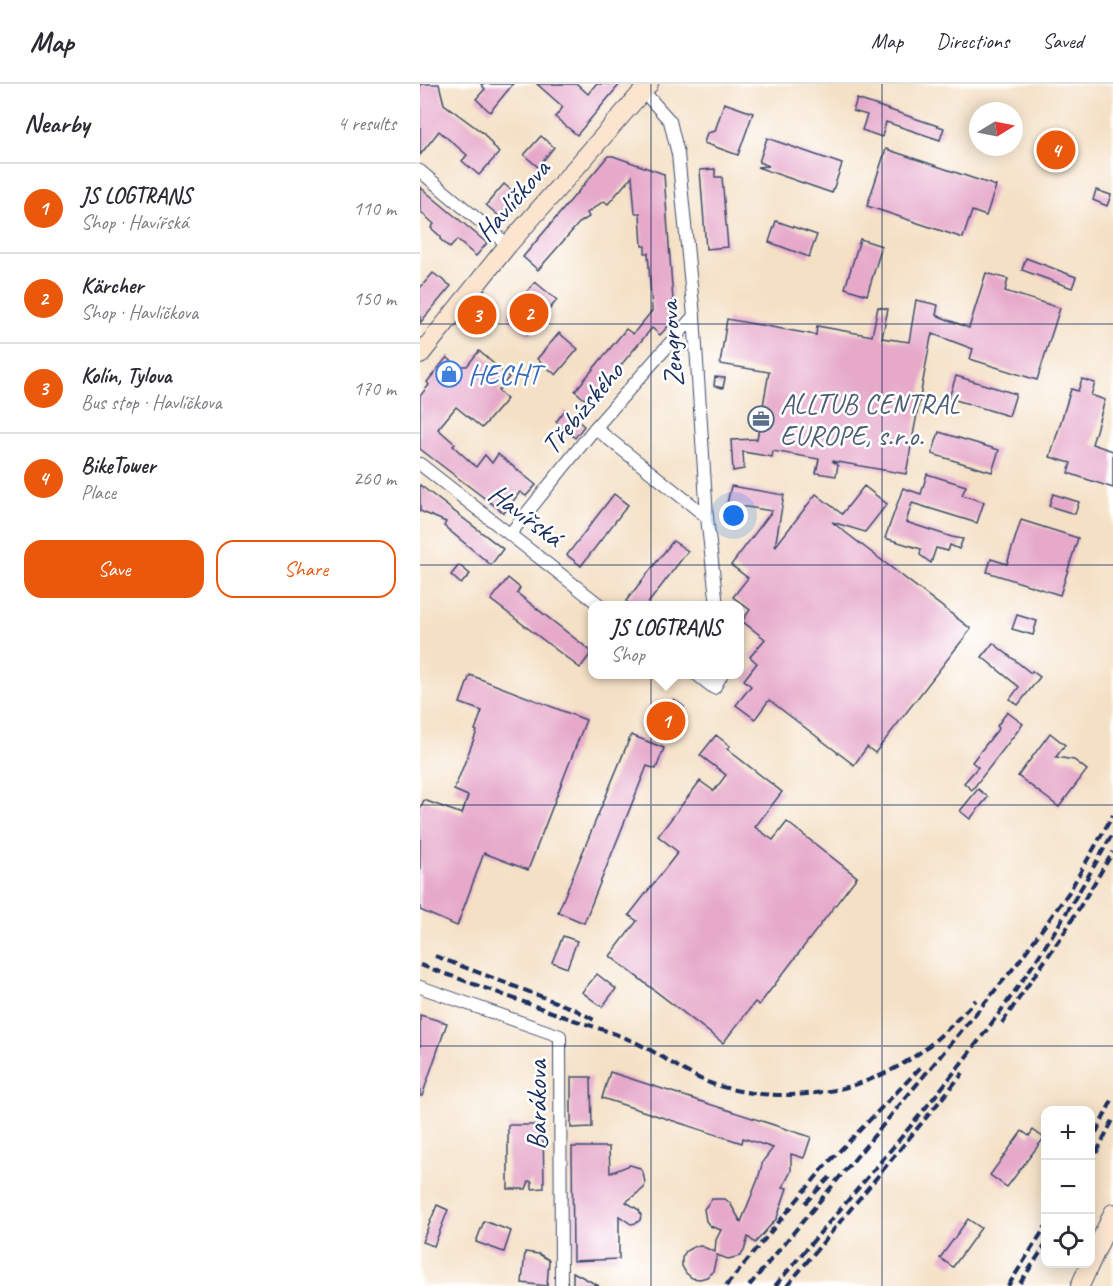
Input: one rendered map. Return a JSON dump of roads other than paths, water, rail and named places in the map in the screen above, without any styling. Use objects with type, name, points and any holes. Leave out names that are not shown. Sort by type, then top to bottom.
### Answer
[{"type":"street","name":"Havlíčkova","points":[[420,355],[508,245],[646,88]]},
{"type":"street","name":"Zengrova","points":[[646,88],[666,114],[674,132],[680,168],[694,315],[707,517],[716,601]]},
{"type":"street","points":[[420,171],[508,245]]},
{"type":"street","name":"Třebízského","points":[[510,534],[595,428],[694,315]]},
{"type":"street","points":[[595,428],[707,517]]},
{"type":"street","name":"Havířská","points":[[420,464],[595,601]]},
{"type":"street","points":[[702,679],[714,688],[720,679]]},
{"type":"street","name":"Barákova","points":[[420,987],[560,1036],[561,1286]]},
{"type":"street","points":[[1080,1286],[1113,1212]]},
{"type":"railway","points":[[749,1286],[1017,964],[1069,892],[1113,815]]},
{"type":"railway","points":[[775,1286],[902,1136],[994,1021],[1046,945],[1113,833]]},
{"type":"railway","points":[[1002,1023],[1064,933],[1113,852]]},
{"type":"railway","points":[[435,956],[574,1009],[596,1021]]},
{"type":"railway","points":[[420,965],[621,1036],[707,1082],[743,1091],[768,1094],[818,1093],[868,1081],[912,1058],[976,1000]]},
{"type":"railway","points":[[726,1286],[826,1165],[922,1066]]},
{"type":"railway","points":[[787,1286],[963,1073]]},
{"type":"railway","points":[[1095,1135],[1113,1098]]},
{"type":"railway","points":[[1093,1160],[1113,1120]]},
{"type":"railway","points":[[805,1203],[830,1177]]},
{"type":"railway","points":[[1008,1286],[1041,1234]]},
{"type":"railway","points":[[1020,1283],[1041,1252]]},
{"type":"place","name":"BikeTower","points":[[1056,150]]},
{"type":"place","name":"Kärcher","points":[[529,313]]},
{"type":"place","name":"Kolín, Tylova","points":[[477,315]]},
{"type":"place","name":"HECHT","points":[[449,374]]},
{"type":"place","name":"ALLTUB CENTRAL EUROPE, s.r.o.","points":[[761,419]]},
{"type":"place","name":"JS LOGTRANS","points":[[666,721]]}]
